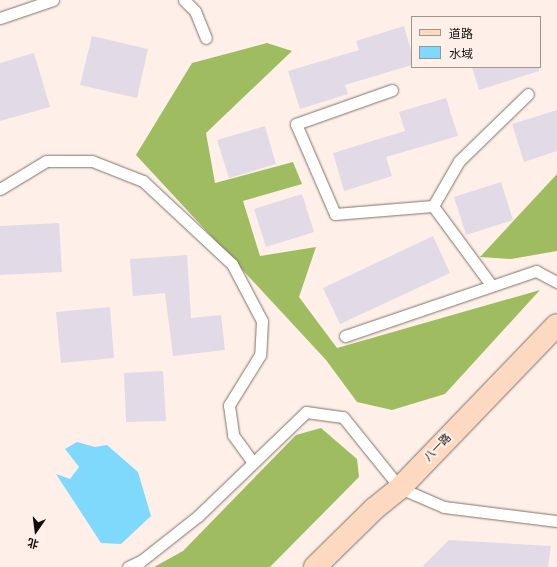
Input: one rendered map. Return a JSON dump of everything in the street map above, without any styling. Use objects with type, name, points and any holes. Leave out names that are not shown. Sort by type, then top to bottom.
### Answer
[{"type":"main road","name":"八一路","points":[[315,567],[374,509],[400,488],[557,325]]},
{"type":"lane","points":[[0,18],[53,0]]},
{"type":"lane","points":[[184,0],[195,12],[206,38]]},
{"type":"lane","points":[[392,90],[296,124],[335,214],[432,206]]},
{"type":"lane","points":[[432,206],[459,161],[528,94]]},
{"type":"lane","points":[[0,189],[46,161],[92,160],[143,181],[232,264],[262,321],[260,355],[229,405],[233,435],[253,463]]},
{"type":"lane","points":[[432,206],[492,286]]},
{"type":"lane","points":[[345,336],[536,271],[557,282]]},
{"type":"lane","points":[[128,567],[141,561],[198,516],[306,412],[343,417],[400,488],[444,507],[557,521]]},
{"type":"green space","points":[[267,43],[292,51],[206,133],[215,183],[293,162],[302,184],[243,201],[260,256],[316,247],[299,297],[337,348],[540,290],[445,394],[392,410],[357,402],[326,360],[136,155],[192,63]]},
{"type":"green space","points":[[557,174],[557,251],[511,259],[480,257]]},
{"type":"green space","points":[[321,428],[357,459],[359,477],[270,567],[154,567],[183,551],[296,435]]},
{"type":"water","points":[[77,442],[95,447],[107,445],[138,472],[151,516],[121,544],[101,543],[56,474],[70,479],[79,467],[65,449]]},
{"type":"building","points":[[404,26],[411,50],[411,65],[345,85],[348,94],[300,109],[288,71],[359,50],[356,41]]},
{"type":"building","points":[[92,36],[148,49],[137,98],[80,85]]},
{"type":"building","points":[[34,53],[50,107],[0,121],[0,63]]},
{"type":"building","points":[[472,68],[539,68],[539,71],[479,90]]},
{"type":"building","points":[[446,98],[458,136],[386,157],[392,176],[344,191],[333,153],[405,131],[399,112]]},
{"type":"building","points":[[557,110],[557,151],[524,162],[512,124]]},
{"type":"building","points":[[265,126],[276,164],[229,178],[217,140]]},
{"type":"building","points":[[501,182],[513,220],[466,235],[454,197]]},
{"type":"building","points":[[302,194],[314,232],[266,247],[254,209]]},
{"type":"building","points":[[59,223],[62,272],[0,275],[0,226]]},
{"type":"building","points":[[433,236],[450,273],[340,324],[323,288]]},
{"type":"building","points":[[187,255],[191,318],[221,315],[225,350],[173,356],[165,293],[133,296],[130,259]]},
{"type":"building","points":[[110,307],[114,358],[61,363],[56,312]]},
{"type":"building","points":[[163,371],[166,421],[126,422],[124,373]]},
{"type":"building","points":[[449,540],[551,546],[548,567],[422,567]]}]
